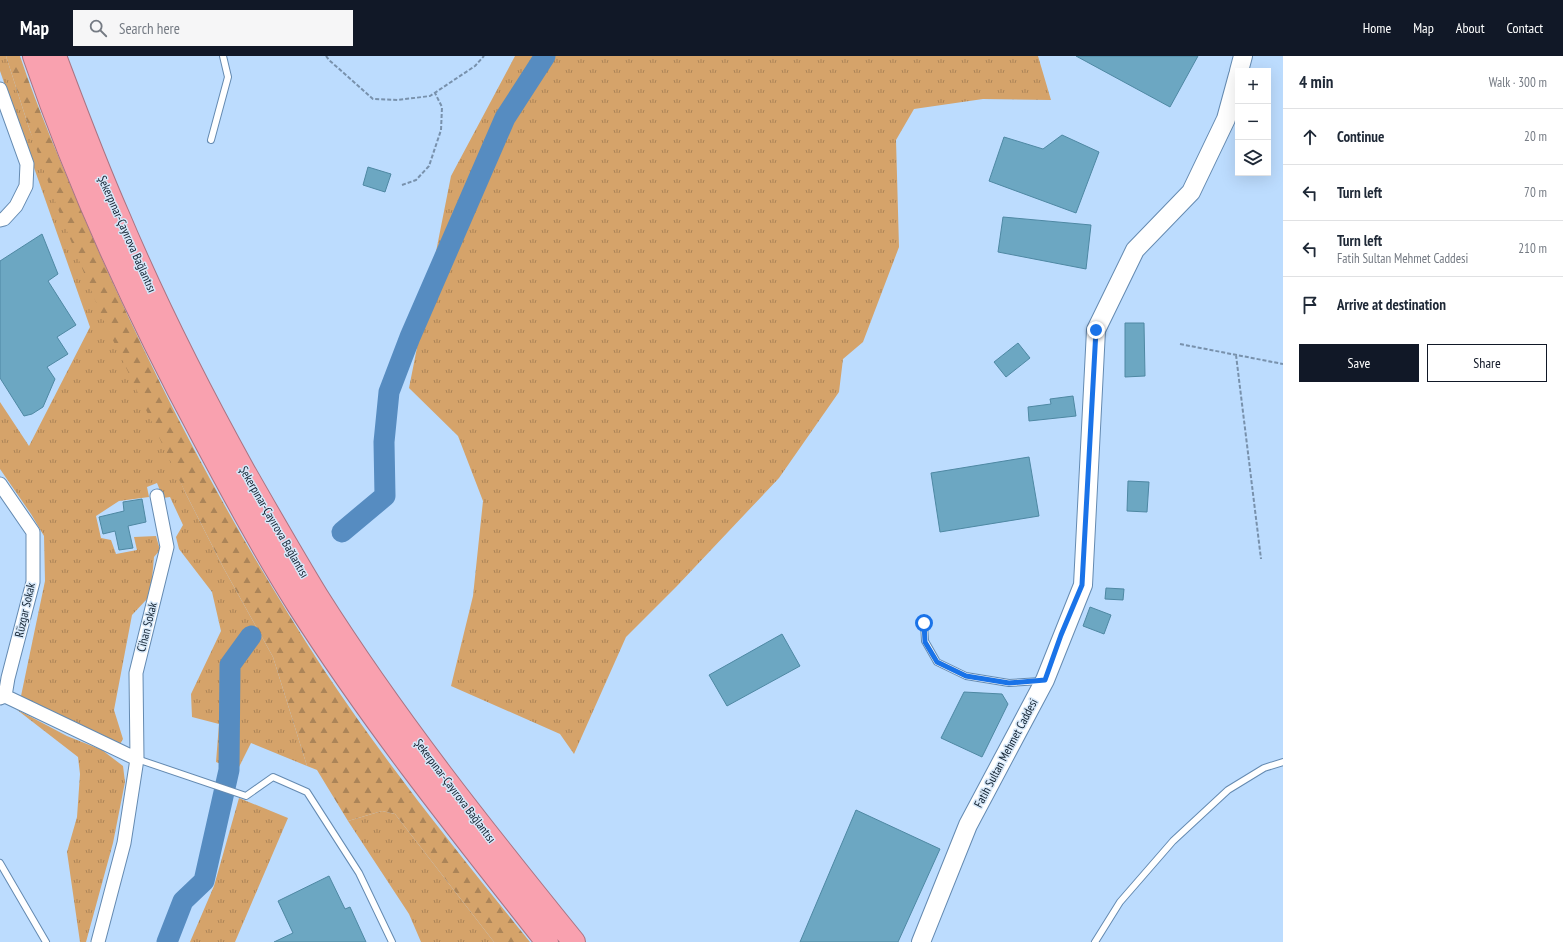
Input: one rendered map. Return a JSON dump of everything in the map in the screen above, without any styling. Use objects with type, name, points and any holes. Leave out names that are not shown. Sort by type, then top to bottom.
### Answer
[{"type":"highway","name":"Şekerpınar-Çayırova Bağlantısı","points":[[34,56],[64,137],[120,272],[183,400],[240,507],[299,606],[406,762],[547,942]]},
{"type":"highway","name":"Şekerpınar-Çayırova Bağlantısı","points":[[55,56],[118,217],[170,331],[202,395],[260,500],[317,596],[408,728],[454,791],[574,942]]},
{"type":"street","points":[[1240,68],[1243,56]]},
{"type":"street","name":"Fatih Sultan Mehmet Caddesi","points":[[921,942],[968,826],[1045,680],[1061,635],[1082,585],[1096,330],[1135,250],[1192,192],[1226,119],[1235,86]]},
{"type":"street","points":[[0,89],[27,164],[26,186],[16,206],[4,219],[0,220]]},
{"type":"street","name":"Rüzgar Sokak","points":[[0,484],[33,532],[33,582],[3,697]]},
{"type":"street","name":"Cihan Sokak","points":[[98,942],[124,843],[137,759],[136,674],[167,547],[157,496]]},
{"type":"street","points":[[3,697],[137,759]]},
{"type":"lane","points":[[211,140],[228,77],[223,56]]},
{"type":"lane","points":[[924,623],[925,642],[937,662],[966,676],[1009,683],[1045,680]]},
{"type":"lane","points":[[137,759],[246,796],[273,776],[307,792],[359,873],[392,942]]},
{"type":"lane","points":[[1096,942],[1120,902],[1172,840],[1228,790],[1264,768],[1283,762]]},
{"type":"lane","points":[[0,863],[46,942]]},
{"type":"path","points":[[326,56],[373,99],[398,100],[430,96],[475,66],[484,56]]},
{"type":"path","points":[[402,185],[416,180],[429,166],[441,130],[442,107],[435,93]]},
{"type":"path","points":[[1180,344],[1283,364]]},
{"type":"path","points":[[1236,355],[1261,559]]},
{"type":"green space","points":[[0,56],[6,56],[30,131],[185,492],[223,567],[273,657],[307,766],[251,743],[237,771],[216,762],[219,724],[192,717],[191,694],[221,631],[212,592],[179,549],[176,537],[183,525],[170,497],[163,498],[157,483],[147,487],[149,497],[119,501],[96,516],[101,538],[111,540],[116,554],[137,550],[134,537],[156,536],[160,550],[154,557],[151,590],[147,599],[132,615],[114,710],[123,739],[119,746],[21,696],[45,581],[44,536],[31,514],[0,469],[0,402],[29,446],[90,327],[0,71]]},
{"type":"green space","points":[[6,56],[20,56],[66,175],[136,332],[193,448],[289,616],[324,670],[398,775],[530,942],[494,942],[395,814],[382,811],[348,821],[317,770],[307,766],[273,657],[223,567],[185,492],[102,317],[56,204],[30,131]]},
{"type":"green space","points":[[515,56],[1038,56],[1051,100],[983,99],[914,109],[896,140],[899,247],[863,342],[843,359],[839,392],[779,478],[677,586],[626,637],[574,754],[560,734],[451,686],[473,596],[483,501],[458,436],[409,388],[451,176]]},
{"type":"green space","points":[[16,709],[67,736],[102,750],[123,766],[125,782],[113,843],[86,942],[80,942],[67,852],[77,817],[80,774],[78,757]]},
{"type":"green space","points":[[239,798],[288,818],[235,942],[190,942],[214,886]]},
{"type":"green space","points":[[382,811],[395,814],[494,942],[421,942],[409,914],[348,821]]},
{"type":"building","points":[[1076,56],[1198,56],[1170,107]]},
{"type":"building","points":[[1062,135],[1099,152],[1076,213],[989,181],[1004,137],[1043,149]]},
{"type":"building","points":[[368,167],[391,174],[385,192],[363,185]]},
{"type":"building","points":[[1003,217],[1091,225],[1086,269],[998,252]]},
{"type":"building","points":[[42,234],[58,274],[48,281],[76,325],[57,337],[68,354],[47,367],[55,379],[43,407],[32,414],[24,416],[0,378],[0,261]]},
{"type":"building","points":[[1125,323],[1144,323],[1145,376],[1125,377]]},
{"type":"building","points":[[1018,343],[1030,358],[1006,377],[994,362]]},
{"type":"building","points":[[1073,396],[1076,416],[1029,421],[1028,407],[1051,404],[1050,399]]},
{"type":"building","points":[[1029,457],[1039,516],[940,532],[931,473]]},
{"type":"building","points":[[1128,481],[1149,482],[1147,512],[1127,511]]},
{"type":"building","points":[[142,499],[146,522],[128,526],[133,548],[119,550],[115,531],[103,534],[99,517],[124,511],[123,502]]},
{"type":"building","points":[[1106,588],[1124,589],[1123,600],[1105,599]]},
{"type":"building","points":[[1090,607],[1111,615],[1104,634],[1083,626]]},
{"type":"building","points":[[782,634],[800,666],[727,706],[709,675]]},
{"type":"building","points":[[964,692],[1002,694],[1008,704],[982,757],[941,738]]},
{"type":"building","points":[[856,810],[940,849],[898,942],[800,942]]},
{"type":"building","points":[[329,876],[345,909],[350,907],[366,942],[274,942],[293,933],[278,901]]},
{"type":"waterway","points":[[342,532],[385,496],[384,442],[389,392],[410,337],[505,118],[545,56]]},
{"type":"waterway","points":[[167,942],[183,901],[204,881],[229,770],[230,665],[251,636]]},
{"type":"route","points":[[924,623],[925,642],[937,662],[966,676],[1009,683],[1045,680],[1061,635],[1082,585],[1096,330]]}]
